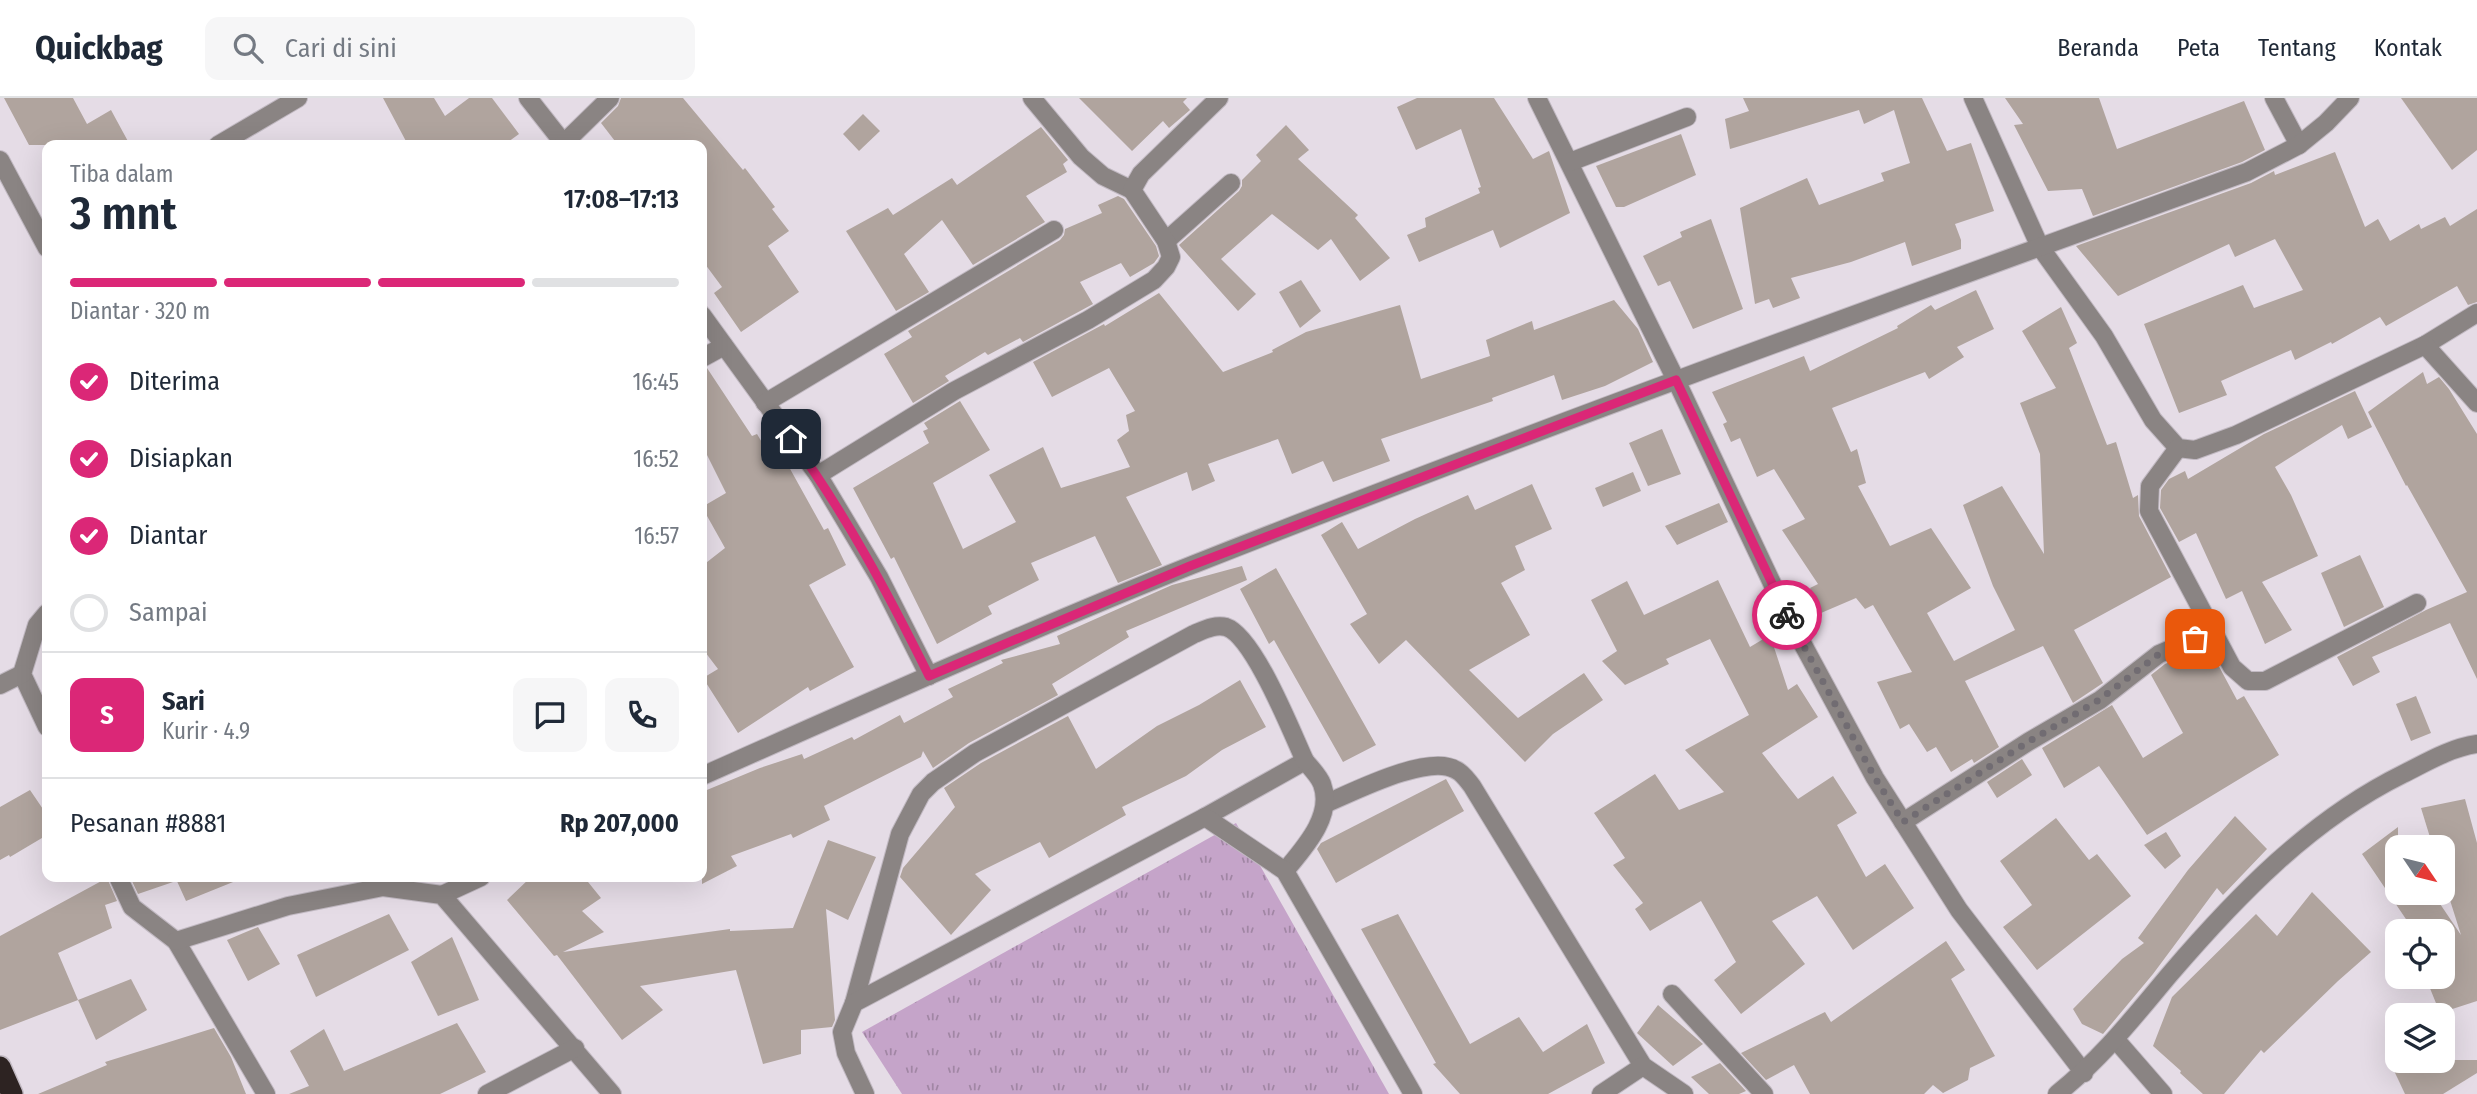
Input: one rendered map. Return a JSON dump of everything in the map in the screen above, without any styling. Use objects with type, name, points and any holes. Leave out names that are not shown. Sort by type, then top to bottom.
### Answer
[{"type":"highway","points":[[0,1067],[12,1094]]},
{"type":"street","points":[[227,140],[298,98]]},
{"type":"street","points":[[528,98],[562,140]]},
{"type":"street","points":[[569,140],[610,98]]},
{"type":"street","points":[[818,475],[954,391],[1088,320],[1154,280],[1166,267],[1171,257],[1166,241],[1132,190],[1103,176],[1081,157],[1032,98]]},
{"type":"street","points":[[1132,190],[1141,174],[1219,98]]},
{"type":"street","points":[[1536,98],[1676,380],[1787,615],[1875,778],[1959,910],[2084,1073]]},
{"type":"street","points":[[1973,98],[2040,247],[2104,336],[2152,420],[2178,448],[2195,450],[2236,435],[2425,345],[2477,313]]},
{"type":"street","points":[[2274,98],[2299,145]]},
{"type":"street","points":[[707,774],[929,676],[1190,566],[1676,380],[2247,172],[2299,145],[2326,123],[2350,98]]},
{"type":"street","points":[[1570,162],[1687,117]]},
{"type":"street","points":[[0,160],[42,238]]},
{"type":"street","points":[[1166,241],[1231,183]]},
{"type":"street","points":[[765,403],[1054,230]]},
{"type":"street","points":[[707,322],[818,475],[879,577],[929,676]]},
{"type":"street","points":[[2425,345],[2477,403]]},
{"type":"street","points":[[707,355],[724,346]]},
{"type":"street","points":[[2178,448],[2150,486],[2150,511],[2232,667],[2248,681],[2265,681],[2417,603]]},
{"type":"street","points":[[42,619],[37,625],[22,674],[42,716]]},
{"type":"street","points":[[865,1094],[846,1053],[842,1032],[854,1003],[900,834],[921,794],[933,782],[975,753],[1211,627],[1224,627],[1236,632],[1248,646],[1306,761],[1321,783],[1325,804],[1317,827],[1284,871]]},
{"type":"street","points":[[1903,822],[2099,700],[2159,654],[2213,631]]},
{"type":"street","points":[[0,685],[22,674]]},
{"type":"street","points":[[2057,1094],[2084,1073],[2116,1040],[2231,906],[2298,841],[2370,790],[2445,752],[2477,744]]},
{"type":"street","points":[[854,1003],[1306,761]]},
{"type":"street","points":[[1325,804],[1391,775],[1437,764],[1455,768],[1463,775],[1643,1066],[1684,1094]]},
{"type":"street","points":[[1205,817],[1284,871],[1413,1094]]},
{"type":"street","points":[[120,882],[132,907],[176,941],[266,1094]]},
{"type":"street","points":[[176,941],[288,906],[383,887],[442,895],[470,882]]},
{"type":"street","points":[[442,895],[612,1094]]},
{"type":"street","points":[[1672,994],[1764,1094]]},
{"type":"street","points":[[2116,1040],[2163,1094]]},
{"type":"street","points":[[487,1094],[575,1048]]},
{"type":"street","points":[[1601,1094],[1643,1066]]},
{"type":"green space","points":[[1236,823],[1389,1094],[902,1094],[862,1032]]},
{"type":"building","points":[[4,98],[73,98],[87,124],[111,110],[127,140],[42,140],[42,145],[29,145]]},
{"type":"building","points":[[383,98],[434,98],[445,116],[469,98],[492,98],[519,134],[511,140],[405,140]]},
{"type":"building","points":[[621,98],[683,98],[743,170],[745,168],[775,207],[772,209],[789,231],[768,246],[799,292],[741,332],[714,293],[722,287],[707,267],[707,140],[614,140],[601,123],[618,106]]},
{"type":"building","points":[[1079,98],[1187,98],[1183,102],[1190,110],[1169,128],[1163,121],[1132,151]]},
{"type":"building","points":[[1417,98],[1494,98],[1533,159],[1549,151],[1570,213],[1500,248],[1493,230],[1419,262],[1407,235],[1426,227],[1425,218],[1480,193],[1478,188],[1481,187],[1461,129],[1416,150],[1397,107]]},
{"type":"building","points":[[1743,98],[1922,98],[1947,151],[1971,143],[1994,211],[1955,224],[1961,240],[1961,249],[1912,266],[1905,242],[1851,262],[1791,278],[1800,298],[1773,308],[1769,299],[1755,304],[1740,208],[1807,178],[1819,205],[1884,181],[1881,173],[1910,163],[1894,110],[1864,124],[1859,110],[1730,149],[1725,119],[1749,111]]},
{"type":"building","points":[[2005,98],[2099,98],[2117,149],[2244,101],[2265,150],[2242,162],[2093,216],[2082,189],[2048,191],[2014,125],[2023,124]]},
{"type":"building","points":[[2401,98],[2477,98],[2477,150],[2452,170]]},
{"type":"building","points":[[863,114],[880,131],[859,151],[843,134]]},
{"type":"building","points":[[1286,125],[1309,150],[1298,159],[1358,215],[1355,218],[1390,258],[1360,281],[1331,239],[1318,250],[1272,214],[1221,259],[1256,294],[1238,311],[1179,245],[1239,191],[1242,180],[1261,161],[1256,155]]},
{"type":"building","points":[[1041,127],[1068,160],[1063,164],[1067,172],[1026,196],[1045,222],[973,265],[942,220],[904,254],[929,292],[896,311],[846,231],[888,208],[893,215],[952,178],[957,185]]},
{"type":"building","points":[[1681,134],[1696,175],[1624,207],[1616,207],[1596,166]]},
{"type":"building","points":[[2335,152],[2365,227],[2378,219],[2390,241],[2419,224],[2421,229],[2445,217],[2450,226],[2477,209],[2477,302],[2468,305],[2457,286],[2386,326],[2380,317],[2332,344],[2331,342],[2295,360],[2291,350],[2221,381],[2227,395],[2179,413],[2144,324],[2243,285],[2254,308],[2303,290],[2275,239],[2235,257],[2229,244],[2118,296],[2076,246],[2251,183],[2274,171],[2275,175]]},
{"type":"building","points":[[1118,196],[1124,199],[1156,246],[1159,256],[1154,263],[1130,277],[1121,263],[1080,282],[1093,304],[1023,342],[1020,338],[988,355],[985,352],[945,376],[949,381],[913,403],[884,354],[912,337],[908,331],[1060,240],[1065,229],[1102,213],[1098,205]]},
{"type":"building","points":[[1711,219],[1743,309],[1693,329],[1670,281],[1658,286],[1643,256],[1682,237],[1680,232]]},
{"type":"building","points":[[1301,280],[1321,311],[1300,328],[1279,292]]},
{"type":"building","points":[[1976,290],[1994,329],[1957,347],[1964,357],[1929,379],[1925,372],[1832,408],[1851,452],[1857,449],[1866,483],[1858,486],[1890,546],[1931,528],[1971,588],[1927,613],[1954,661],[2015,630],[1993,586],[1963,505],[2002,486],[2044,554],[2040,454],[2020,403],[2056,388],[2022,331],[2061,307],[2077,343],[2069,348],[2107,445],[2116,442],[2133,498],[2138,495],[2139,516],[2171,577],[2074,630],[2103,683],[2073,703],[2043,646],[1965,681],[1999,747],[1974,763],[1972,759],[1951,772],[1936,747],[1927,752],[1909,724],[1900,729],[1877,682],[1912,672],[1873,605],[1865,609],[1856,598],[1821,613],[1810,588],[1818,584],[1782,530],[1805,519],[1774,469],[1757,477],[1740,438],[1731,442],[1723,424],[1727,422],[1712,392],[1804,356],[1810,371],[1898,328],[1897,326],[1931,305],[1935,310]]},
{"type":"building","points":[[1159,293],[1223,372],[1273,352],[1272,350],[1306,332],[1400,305],[1421,379],[1490,356],[1486,340],[1532,321],[1534,330],[1614,300],[1638,329],[1653,362],[1605,386],[1562,400],[1554,375],[1492,398],[1493,401],[1381,439],[1390,461],[1333,482],[1323,461],[1292,474],[1278,439],[1208,464],[1215,481],[1192,491],[1187,472],[1126,497],[1162,565],[1118,583],[1095,536],[1031,563],[1039,580],[988,606],[992,614],[937,644],[894,557],[891,559],[853,488],[929,443],[923,431],[928,429],[924,423],[960,401],[990,450],[933,483],[963,549],[1016,522],[989,475],[1043,447],[1061,488],[1130,467],[1117,440],[1129,431],[1126,415],[1135,411],[1109,368],[1052,397],[1033,362],[1104,324],[1105,326]]},
{"type":"building","points":[[707,368],[752,436],[757,434],[775,464],[784,458],[824,530],[828,528],[846,565],[809,585],[854,667],[810,691],[808,687],[738,733],[707,684],[707,676],[718,669],[707,655],[707,562],[725,548],[707,516],[707,504],[726,493],[707,455]]},
{"type":"building","points":[[2423,372],[2427,384],[2439,377],[2477,434],[2477,679],[2450,623],[2372,657],[2380,672],[2353,686],[2337,657],[2426,610],[2467,592],[2406,486],[2368,412]]},
{"type":"building","points":[[2355,391],[2372,427],[2348,439],[2342,425],[2275,467],[2291,495],[2318,556],[2262,582],[2292,630],[2265,644],[2242,591],[2226,599],[2196,533],[2179,542],[2160,508],[2161,490],[2169,479],[2185,471],[2188,479],[2264,434]]},
{"type":"building","points":[[1662,429],[1681,474],[1648,486],[1629,443]]},
{"type":"building","points":[[1633,472],[1641,491],[1603,507],[1595,488]]},
{"type":"building","points":[[1532,484],[1552,529],[1515,546],[1525,570],[1501,583],[1530,635],[1469,670],[1518,718],[1584,673],[1603,700],[1553,734],[1525,762],[1406,640],[1379,664],[1350,624],[1367,614],[1321,535],[1342,522],[1358,549],[1468,495],[1475,510]]},
{"type":"building","points":[[1719,503],[1728,522],[1677,545],[1665,526]]},
{"type":"building","points":[[2360,555],[2384,607],[2344,627],[2321,573]]},
{"type":"building","points":[[1242,566],[1247,580],[1126,631],[1129,637],[1052,684],[1058,695],[969,743],[933,768],[923,751],[921,757],[824,806],[830,820],[793,838],[791,834],[731,856],[737,866],[707,881],[707,790],[760,768],[802,754],[804,759],[852,737],[854,740],[900,715],[904,723],[953,697],[948,689],[1003,663],[1001,660],[1060,644],[1057,636],[1172,585]]},
{"type":"building","points":[[1276,568],[1376,745],[1343,762],[1274,640],[1269,644],[1240,589]]},
{"type":"building","points":[[1718,580],[1750,647],[1770,635],[1788,690],[1797,684],[1818,717],[1762,753],[1798,799],[1833,776],[1857,813],[1837,825],[1866,877],[1885,864],[1914,908],[1853,950],[1817,896],[1772,921],[1805,964],[1741,1014],[1714,980],[1736,962],[1701,901],[1650,931],[1635,909],[1643,903],[1613,865],[1625,858],[1594,813],[1655,774],[1679,810],[1724,792],[1685,750],[1749,715],[1710,639],[1666,659],[1669,664],[1625,685],[1602,661],[1617,651],[1591,600],[1627,581],[1644,615]]},
{"type":"building","points":[[2208,646],[2237,700],[2244,696],[2279,755],[2147,835],[2099,766],[2064,788],[2042,748],[2112,705],[2143,758],[2183,733],[2151,675],[2165,664]]},
{"type":"building","points":[[1240,680],[1266,727],[1222,750],[1186,776],[1122,807],[1126,815],[1049,858],[1040,842],[975,874],[991,890],[951,935],[900,877],[903,868],[955,807],[944,788],[981,763],[1068,716],[1096,769],[1157,726]]},
{"type":"building","points":[[2416,696],[2431,733],[2411,741],[2396,704]]},
{"type":"building","points":[[2022,759],[2032,775],[1997,798],[1987,782]]},
{"type":"building","points":[[1446,779],[1464,811],[1336,883],[1317,849],[1321,843]]},
{"type":"building","points":[[30,790],[42,808],[42,838],[0,860],[0,807]]},
{"type":"building","points":[[2465,799],[2477,843],[2477,1001],[2455,1008],[2455,1003],[2436,1003],[2430,989],[2455,989],[2455,926],[2461,935],[2452,905],[2455,905],[2455,835],[2429,835],[2421,808]]},
{"type":"building","points":[[2235,816],[2267,849],[2223,895],[2217,888],[2153,974],[2103,1034],[2082,1024],[2073,1009],[2122,959],[2144,943],[2138,938],[2188,870]]},
{"type":"building","points":[[2056,818],[2089,860],[2097,854],[2131,896],[2037,970],[2003,927],[2032,905],[2000,861]]},
{"type":"building","points":[[2398,827],[2398,835],[2387,835]]},
{"type":"building","points":[[2166,832],[2181,856],[2165,869],[2144,845]]},
{"type":"building","points":[[2385,837],[2385,888],[2362,854]]},
{"type":"building","points":[[828,840],[876,857],[848,920],[826,909],[835,1020],[832,1027],[801,1030],[801,1054],[763,1064],[736,970],[640,986],[663,1010],[622,1040],[557,955],[554,956],[507,900],[526,882],[588,882],[601,898],[582,911],[604,932],[563,952],[730,929],[793,928]]},
{"type":"building","points":[[100,882],[109,882],[117,901],[105,905],[112,928],[58,953],[78,1000],[0,1030],[0,936]]},
{"type":"building","points":[[132,882],[173,882],[138,894]]},
{"type":"building","points":[[177,882],[233,882],[186,901]]},
{"type":"building","points":[[2312,892],[2371,952],[2264,1053],[2261,1050],[2224,1094],[2203,1094],[2153,1046],[2172,997],[2256,914],[2277,936]]},
{"type":"building","points":[[2396,905],[2441,905],[2450,919],[2406,919]]},
{"type":"building","points":[[389,914],[409,950],[316,997],[297,955]]},
{"type":"building","points":[[1398,914],[1470,1044],[1519,1017],[1543,1052],[1587,1024],[1605,1063],[1548,1094],[1460,1094],[1433,1064],[1436,1063],[1361,929]]},
{"type":"building","points":[[258,927],[280,964],[248,981],[227,940]]},
{"type":"building","points":[[452,937],[479,1000],[438,1016],[411,962]]},
{"type":"building","points":[[1946,941],[1965,970],[1951,979],[1995,1056],[1970,1068],[1968,1080],[1943,1093],[1933,1085],[1924,1094],[1810,1094],[1794,1065],[1766,1080],[1741,1053],[1825,1012],[1831,1022]]},
{"type":"building","points":[[131,979],[147,1010],[96,1040],[78,1000]]},
{"type":"building","points":[[1658,1005],[1703,1044],[1673,1066],[1637,1033]]},
{"type":"building","points":[[457,1023],[486,1072],[440,1094],[289,1094],[309,1086],[290,1051],[324,1029],[344,1071]]},
{"type":"building","points":[[214,1028],[231,1057],[246,1094],[38,1094],[107,1065],[105,1062]]},
{"type":"building","points":[[2455,1060],[2477,1060],[2477,1073],[2443,1094],[2405,1094],[2395,1073],[2455,1073]]},
{"type":"building","points":[[1720,1063],[1746,1091],[1739,1094],[1709,1094],[1691,1077]]},
{"type":"way so far","points":[[1787,615],[1875,778],[1903,822],[2099,700],[2159,654],[2195,639]]},
{"type":"route","points":[[791,439],[818,475],[879,577],[929,676],[1190,566],[1676,380],[1787,615]]}]
